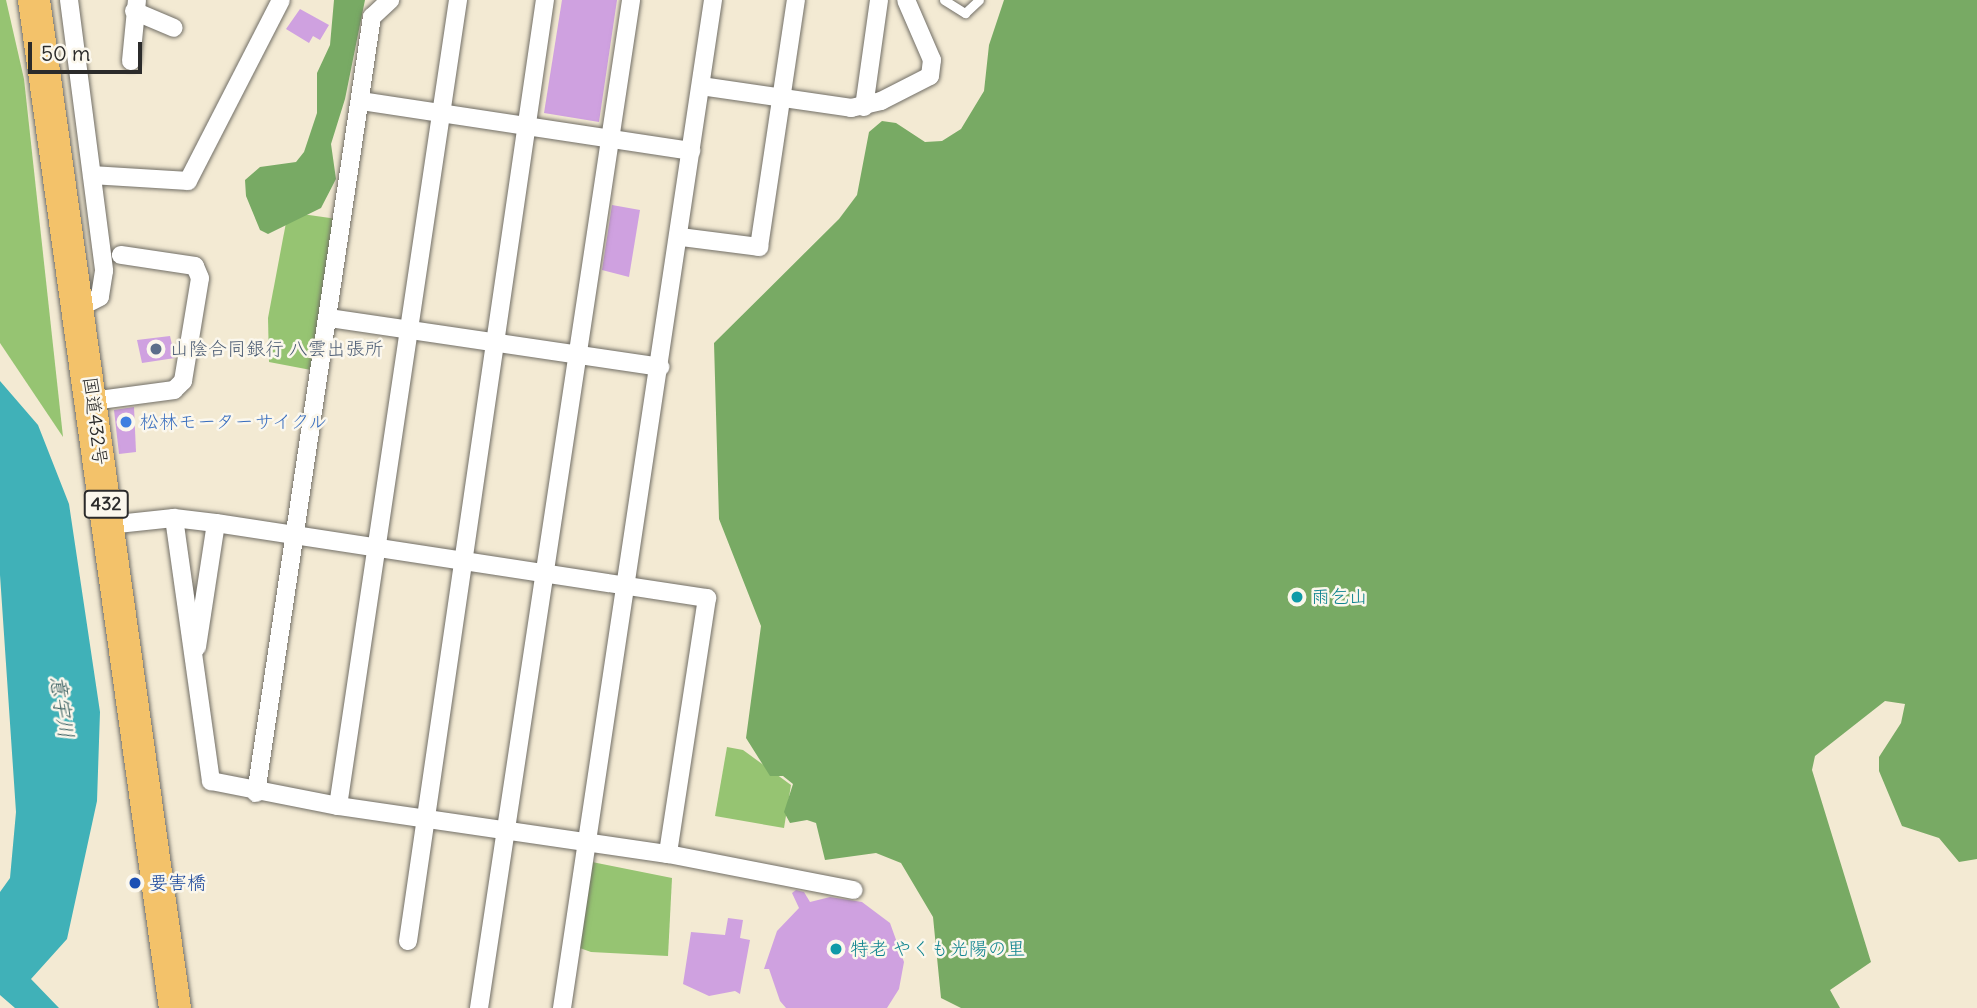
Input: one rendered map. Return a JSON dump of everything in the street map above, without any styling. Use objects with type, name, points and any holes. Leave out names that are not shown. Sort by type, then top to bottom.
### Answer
[{"type":"highway","name":"国道432号","points":[[34,0],[80,307],[175,1008]]},
{"type":"street","points":[[69,0],[93,175],[104,288],[100,297],[80,307]]},
{"type":"street","points":[[93,175],[188,181],[281,0]]},
{"type":"street","points":[[256,793],[372,17],[390,0]]},
{"type":"street","points":[[338,806],[458,0]]},
{"type":"street","points":[[408,941],[423,819],[545,0]]},
{"type":"street","points":[[480,1008],[631,0]]},
{"type":"street","points":[[562,1008],[681,237],[713,0]]},
{"type":"street","points":[[681,237],[760,247],[796,0]]},
{"type":"street","points":[[864,107],[879,0]]},
{"type":"street","points":[[701,86],[782,99],[864,107],[930,76],[932,60],[906,0]]},
{"type":"street","points":[[131,61],[136,5],[174,28]]},
{"type":"street","points":[[361,101],[691,151]]},
{"type":"street","points":[[93,401],[174,390],[183,382],[200,278],[194,266],[121,255]]},
{"type":"street","points":[[329,318],[660,367]]},
{"type":"street","points":[[108,525],[174,518],[216,523],[626,583],[707,598],[668,854]]},
{"type":"street","points":[[174,518],[206,774],[221,787],[668,854],[854,890]]},
{"type":"street","points":[[194,668],[216,523]]},
{"type":"lane","points":[[944,0],[964,13],[979,0]]},
{"type":"green space","points":[[0,0],[6,0],[24,79],[63,437],[0,343]]},
{"type":"green space","points":[[334,0],[365,0],[345,99],[331,144],[336,179],[321,208],[268,234],[260,230],[246,196],[245,180],[260,167],[296,162],[304,152],[317,113],[317,73],[330,45]]},
{"type":"green space","points":[[1004,0],[1977,0],[1977,859],[1959,862],[1939,838],[1902,826],[1879,771],[1879,757],[1901,723],[1905,704],[1885,701],[1815,756],[1812,770],[1871,962],[1830,990],[1840,1008],[961,1008],[941,998],[933,917],[901,863],[876,853],[825,860],[816,823],[807,820],[790,823],[784,812],[793,784],[783,776],[770,776],[746,738],[761,626],[719,519],[714,343],[839,219],[857,195],[869,132],[882,121],[896,123],[925,142],[942,141],[961,129],[984,91],[989,45]]},
{"type":"green space","points":[[288,212],[337,219],[311,370],[269,362],[268,318]]},
{"type":"green space","points":[[727,747],[743,750],[791,785],[784,828],[715,816]]},
{"type":"green space","points":[[592,862],[672,878],[668,956],[591,952],[577,947]]},
{"type":"water","name":"意宇川","points":[[0,381],[38,425],[69,504],[100,712],[97,801],[67,939],[31,979],[59,1008],[15,1008],[0,995],[0,892],[10,878],[16,812],[0,575]]},
{"type":"building","points":[[562,0],[617,0],[599,122],[544,113]]},
{"type":"building","points":[[300,9],[329,25],[320,40],[313,36],[309,43],[286,29]]},
{"type":"building","points":[[612,205],[640,210],[629,277],[602,270]]},
{"type":"building","name":"山陰合同銀行 八雲出張所","points":[[170,336],[175,358],[142,363],[137,340]]},
{"type":"building","name":"松林モーターサイクル","points":[[134,407],[136,452],[119,454],[114,410]]},
{"type":"building","name":"特老 やくも光陽の里","points":[[796,890],[804,892],[810,902],[830,897],[862,902],[890,923],[904,962],[899,989],[887,1008],[786,1008],[780,1001],[769,969],[764,969],[777,931],[799,908],[792,893]]},
{"type":"building","points":[[728,918],[743,920],[740,938],[750,940],[740,994],[735,991],[709,996],[683,984],[691,932],[725,935]]},
{"type":"place","name":"山陰合同銀行 八雲出張所","points":[[156,349]]},
{"type":"place","name":"松林モーターサイクル","points":[[126,422]]},
{"type":"place","name":"雨乞山","points":[[1297,597]]},
{"type":"place","name":"要害橋","points":[[135,883]]},
{"type":"place","name":"特老 やくも光陽の里","points":[[836,949]]}]
